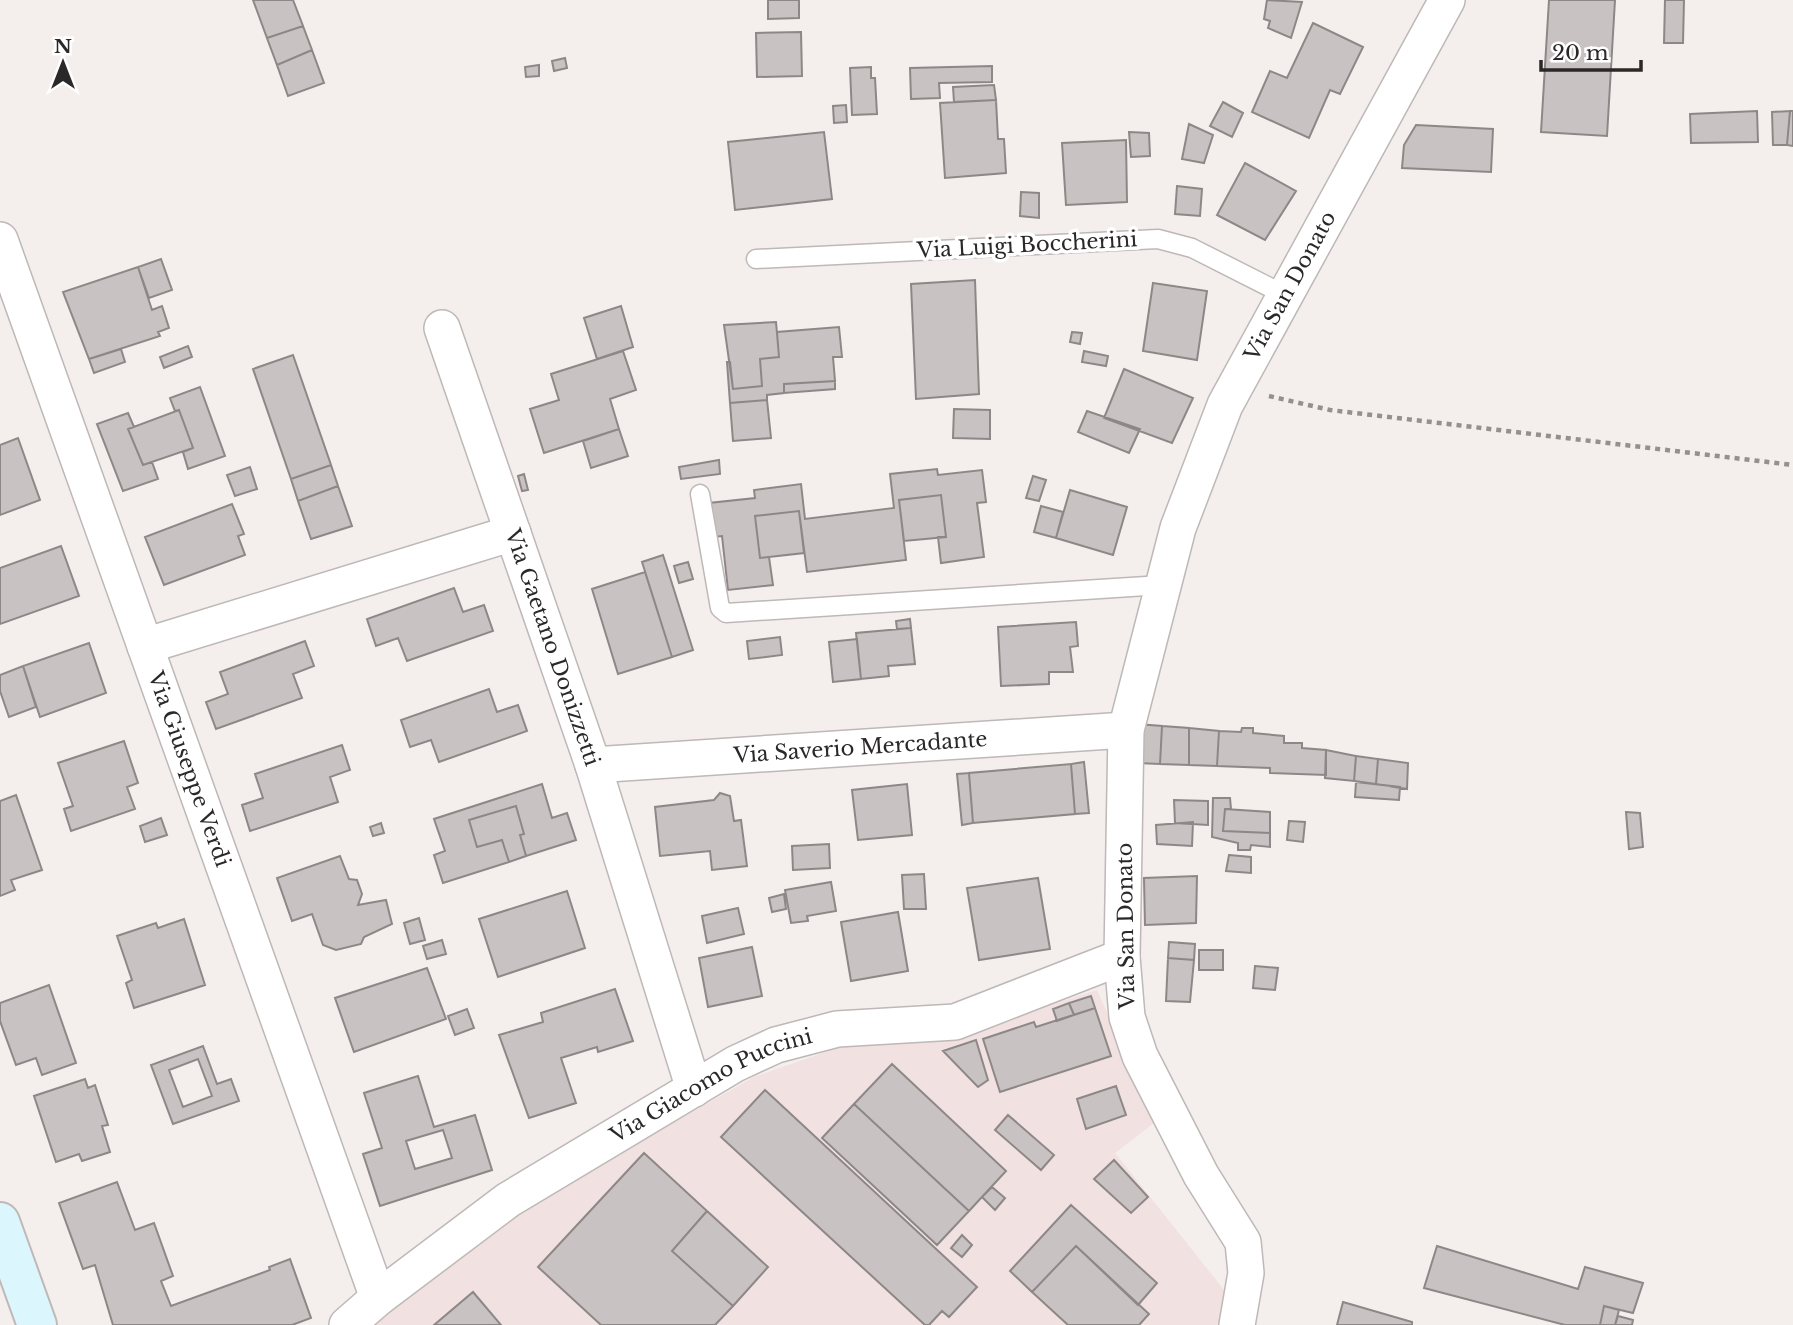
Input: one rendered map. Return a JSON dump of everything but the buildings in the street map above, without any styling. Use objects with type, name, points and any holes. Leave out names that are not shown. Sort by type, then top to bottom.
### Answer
[{"type":"main road","points":[[0,1222],[37,1325]]},
{"type":"street","name":"Via San Donato","points":[[1237,1325],[1246,1273],[1242,1242],[1201,1175],[1140,1056],[1127,1017],[1122,957],[1126,730],[1178,528],[1234,389],[1447,0]]},
{"type":"street","name":"Via Giuseppe Verdi","points":[[0,240],[378,1298]]},
{"type":"street","points":[[442,328],[513,533]]},
{"type":"street","name":"Via Gaetano Donizzetti","points":[[145,646],[513,533],[593,765],[694,1089]]},
{"type":"street","name":"Via Saverio Mercadante","points":[[593,765],[1126,730]]},
{"type":"street","name":"Via Giacomo Puccini","points":[[347,1325],[378,1298],[508,1200],[734,1064],[776,1045],[837,1029],[955,1022],[1122,957]]},
{"type":"lane","name":"Via Luigi Boccherini","points":[[756,259],[1158,239],[1192,248],[1285,295]]},
{"type":"lane","points":[[700,494],[719,608],[726,613],[1162,585]]},
{"type":"path","points":[[1234,389],[1331,410],[1793,465]]},
{"type":"shaded area","points":[[1097,990],[1154,1123],[1115,1153],[1228,1295],[1220,1325],[375,1325],[509,1216],[754,1077],[860,1040],[998,1022]]}]
